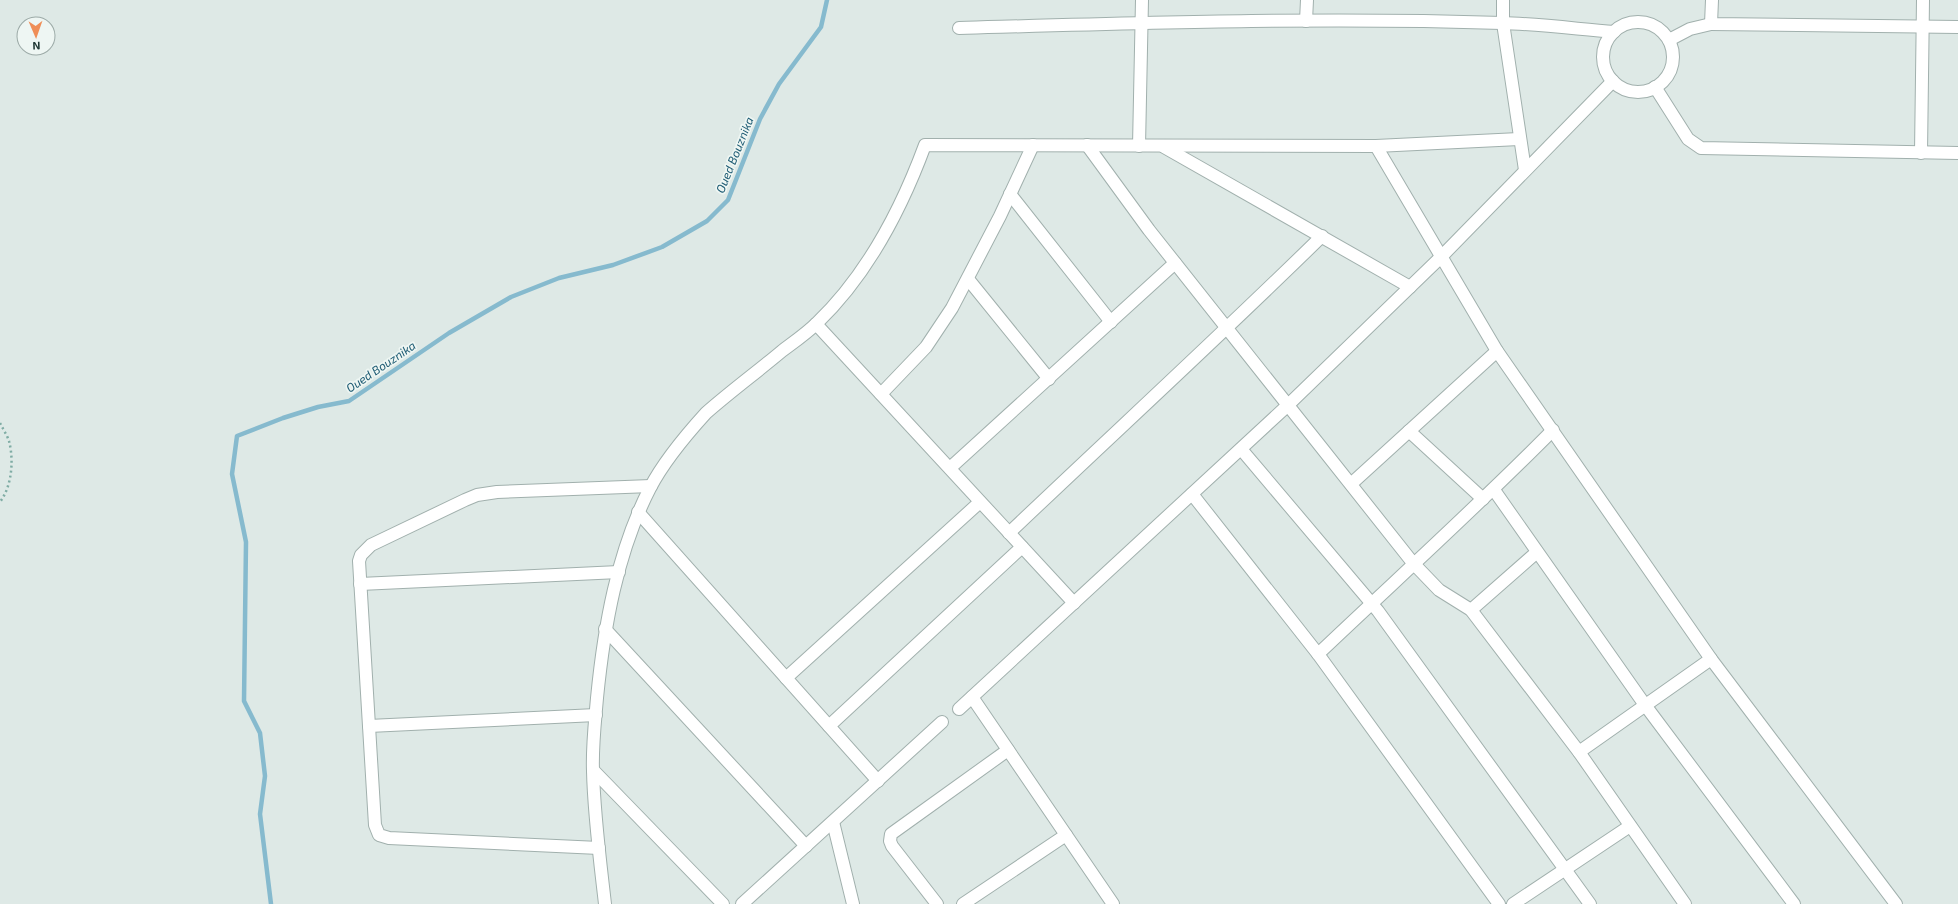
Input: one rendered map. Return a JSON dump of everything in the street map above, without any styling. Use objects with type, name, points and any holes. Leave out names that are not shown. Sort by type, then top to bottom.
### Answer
[{"type":"street","points":[[1139,146],[1142,0]]},
{"type":"street","points":[[1306,21],[1307,0]]},
{"type":"street","points":[[1503,0],[1503,23],[1519,139],[1525,170]]},
{"type":"street","points":[[1711,24],[1712,0]]},
{"type":"street","points":[[1921,153],[1923,0]]},
{"type":"street","points":[[959,28],[1142,23],[1306,21],[1503,23],[1614,32]]},
{"type":"street","points":[[1639,22],[1656,27],[1669,40],[1673,53],[1672,67],[1665,79],[1655,88],[1646,91],[1628,90],[1613,81],[1604,65],[1604,47],[1614,32],[1621,26],[1639,22]]},
{"type":"street","points":[[1669,40],[1690,29],[1711,24],[1958,27]]},
{"type":"street","points":[[959,709],[1287,406],[1441,257],[1613,81]]},
{"type":"street","points":[[1655,88],[1688,139],[1701,148],[1958,153]]},
{"type":"street","points":[[605,904],[593,770],[596,716],[605,629],[619,572],[638,512],[651,486],[673,454],[706,412],[816,324],[844,295],[867,262],[914,174],[925,145],[1376,146],[1519,139]]},
{"type":"street","points":[[881,394],[926,347],[952,308],[1010,194],[1033,145]]},
{"type":"street","points":[[1087,146],[1149,230],[1287,406],[1413,563],[1439,590],[1471,610],[1580,752],[1685,904]]},
{"type":"street","points":[[1163,146],[1410,287]]},
{"type":"street","points":[[1376,146],[1497,351],[1711,659],[1896,904]]},
{"type":"street","points":[[1010,194],[1111,322]]},
{"type":"street","points":[[1009,533],[1127,420],[1227,329],[1322,236]]},
{"type":"street","points":[[950,468],[1049,380],[1175,263]]},
{"type":"street","points":[[968,278],[1049,380]]},
{"type":"street","points":[[816,324],[1074,603]]},
{"type":"street","points":[[1351,484],[1497,351]]},
{"type":"street","points":[[1318,654],[1413,563],[1494,490],[1553,430]]},
{"type":"street","points":[[1409,431],[1483,499]]},
{"type":"street","points":[[1241,449],[1372,603],[1590,904]]},
{"type":"street","points":[[599,848],[383,838],[376,830],[359,562],[365,549],[477,495],[497,492],[651,486]]},
{"type":"street","points":[[1494,490],[1645,705],[1794,904]]},
{"type":"street","points":[[1192,494],[1318,654],[1499,904]]},
{"type":"street","points":[[786,678],[980,502]]},
{"type":"street","points":[[638,512],[878,781]]},
{"type":"street","points":[[829,726],[1022,547]]},
{"type":"street","points":[[1471,610],[1537,552]]},
{"type":"street","points":[[360,584],[619,572]]},
{"type":"street","points":[[605,629],[806,846]]},
{"type":"street","points":[[1580,752],[1711,659]]},
{"type":"street","points":[[972,697],[1113,904]]},
{"type":"street","points":[[369,726],[596,716]]},
{"type":"street","points":[[742,904],[942,722]]},
{"type":"street","points":[[937,904],[892,846],[890,842],[890,834],[1008,750]]},
{"type":"street","points":[[593,770],[723,904]]},
{"type":"street","points":[[833,822],[854,904]]},
{"type":"street","points":[[1514,904],[1630,826]]},
{"type":"street","points":[[963,904],[1066,835]]},
{"type":"path","points":[[0,423],[8,440],[12,464],[8,487],[0,502]]},
{"type":"waterway","name":"Oued Bouznika","points":[[271,904],[260,814],[265,776],[260,733],[244,701],[246,542],[232,474],[237,436],[283,418],[318,407],[349,401],[449,333],[511,297],[559,278],[613,265],[662,247],[707,221],[728,200],[760,119],[779,84],[821,27],[827,0]]}]
